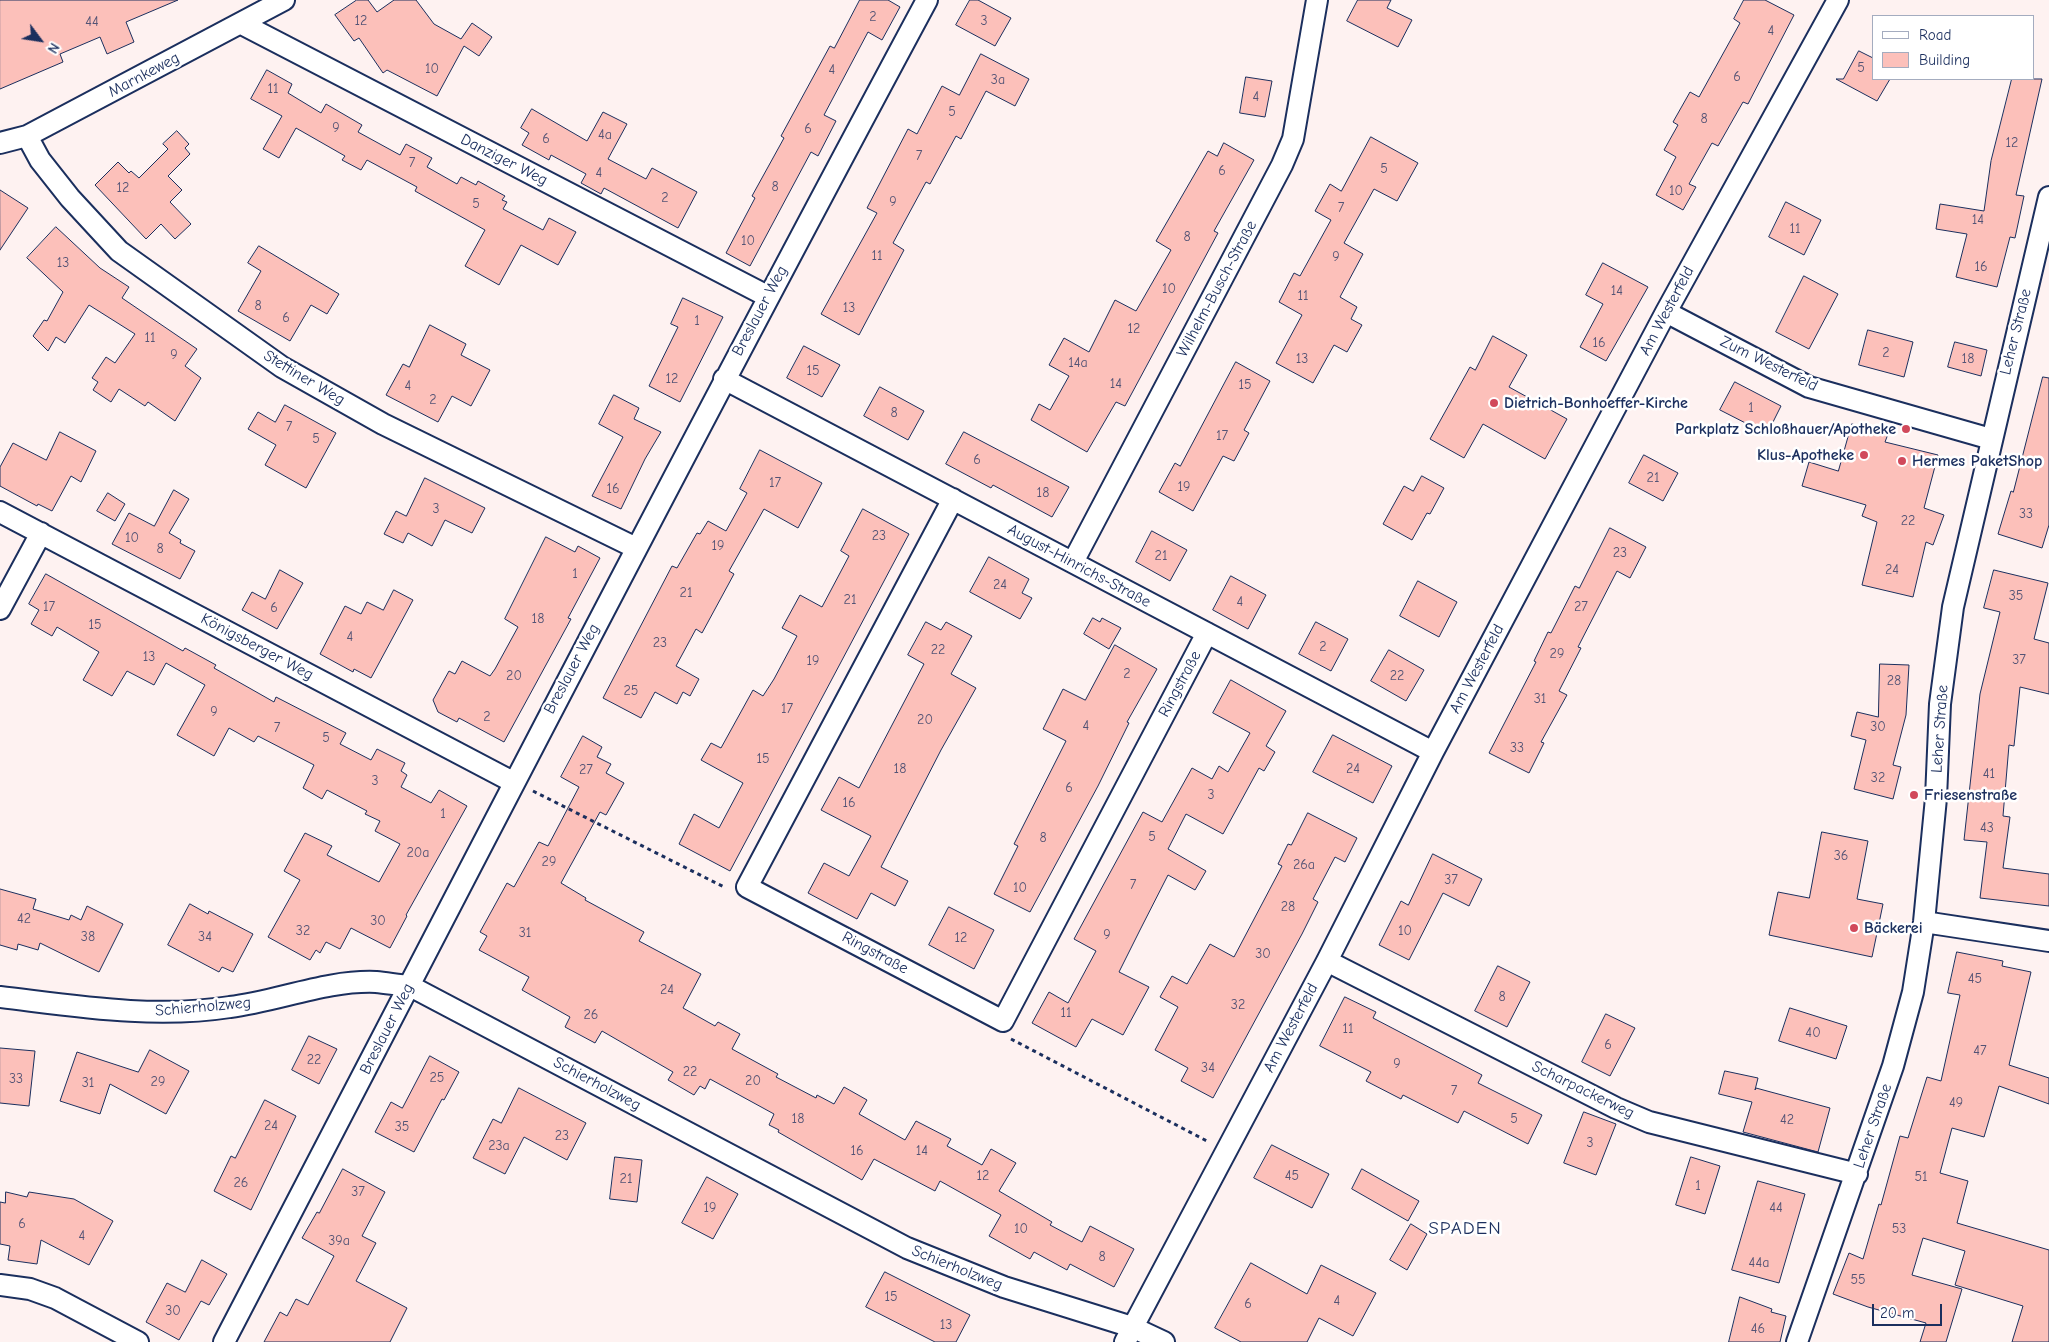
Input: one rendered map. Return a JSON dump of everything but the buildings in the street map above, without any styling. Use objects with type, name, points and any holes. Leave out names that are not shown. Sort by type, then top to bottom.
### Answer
[{"type":"street","name":"Marnkeweg","points":[[0,143],[27,136],[242,24],[284,0]]},
{"type":"street","name":"Breslauer Weg","points":[[224,1342],[410,986],[513,782],[767,296],[927,0]]},
{"type":"street","name":"Wilhelm-Busch-Straße","points":[[1073,562],[1282,166],[1294,139],[1317,0]]},
{"type":"street","name":"Am Westerfeld","points":[[1129,1335],[1327,961],[1433,752],[1666,312],[1838,0]]},
{"type":"street","name":"Danziger Weg","points":[[242,24],[767,296]]},
{"type":"street","name":"Stettiner Weg","points":[[27,136],[40,160],[70,198],[119,251],[282,368],[383,424],[636,548]]},
{"type":"street","name":"Leher Straße","points":[[1797,1342],[1857,1174],[1896,1057],[1913,992],[1924,922],[1936,798],[1940,704],[1953,606],[2049,197]]},
{"type":"street","name":"Zum Westerfeld","points":[[1666,312],[1809,387],[1991,439]]},
{"type":"street","name":"August-Hinrichs-Straße","points":[[724,379],[1433,752]]},
{"type":"street","points":[[747,887],[953,499]]},
{"type":"street","name":"Königsberger Weg","points":[[0,512],[513,782]]},
{"type":"street","points":[[0,609],[41,533]]},
{"type":"street","name":"Ringstraße","points":[[747,887],[1003,1021],[1207,633]]},
{"type":"street","points":[[1924,922],[2049,941]]},
{"type":"street","name":"Scharpackerweg","points":[[1327,961],[1607,1104],[1649,1122],[1857,1174]]},
{"type":"street","name":"Schierholzweg","points":[[0,997],[105,1010],[165,1012],[230,1008],[334,987],[374,982],[410,986],[908,1248],[1129,1335],[1164,1342]]},
{"type":"street","points":[[0,1285],[30,1289],[56,1298],[138,1342]]},
{"type":"path","points":[[513,782],[735,892],[747,887]]},
{"type":"path","points":[[1003,1021],[1012,1041],[1226,1150]]},
{"type":"place","name":"Dietrich-Bonhoeffer-Kirche","points":[[1494,403]]},
{"type":"place","name":"Parkplatz Schloßhauer/Apotheke","points":[[1906,429]]},
{"type":"place","name":"Klus-Apotheke","points":[[1864,455]]},
{"type":"place","name":"Hermes PaketShop","points":[[1902,461]]},
{"type":"place","name":"Friesenstraße","points":[[1914,795]]},
{"type":"place","name":"Bäckerei","points":[[1854,928]]},
{"type":"district","name":"SPADEN","points":[[1465,1229]]}]
